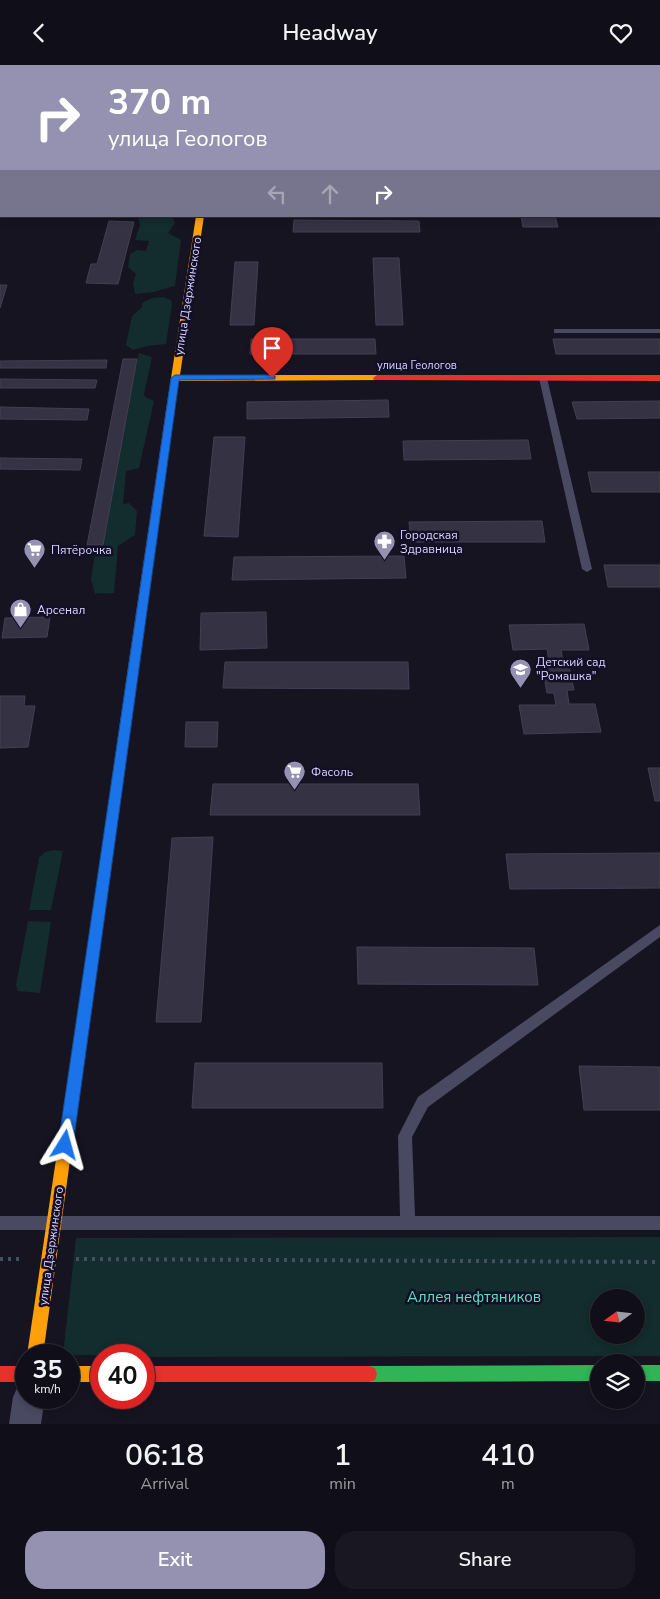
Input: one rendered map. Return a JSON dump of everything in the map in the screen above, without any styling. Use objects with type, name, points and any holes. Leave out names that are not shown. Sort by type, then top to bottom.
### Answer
[{"type":"street","name":"улица Дзержинского","points":[[37,1344],[175,378],[200,217]]},
{"type":"street","name":"улица Геологов","points":[[175,378],[660,378]]},
{"type":"street","points":[[155,1374],[590,1373]]},
{"type":"street","points":[[645,1373],[660,1373]]},
{"type":"street","points":[[0,1374],[15,1374]]},
{"type":"street","points":[[26,1424],[28,1409]]},
{"type":"lane","points":[[557,331],[660,331]]},
{"type":"lane","points":[[543,378],[587,569]]},
{"type":"lane","points":[[408,1223],[405,1136],[423,1102],[660,930]]},
{"type":"lane","points":[[0,1223],[660,1223]]},
{"type":"path","points":[[0,1259],[660,1261]]},
{"type":"green space","points":[[132,217],[172,217],[175,223],[168,233],[181,240],[175,286],[154,292],[135,294],[133,283],[136,274],[128,267],[130,254],[137,250],[146,251],[149,241],[135,240],[140,225],[138,218]]},
{"type":"green space","points":[[163,297],[171,300],[172,304],[166,344],[133,350],[126,345],[132,316],[142,307],[142,303],[152,298]]},
{"type":"green space","points":[[139,353],[152,357],[144,394],[145,397],[154,401],[139,468],[126,471],[123,504],[129,503],[137,511],[135,535],[118,546],[114,593],[95,594],[91,579],[95,553]]},
{"type":"green space","points":[[63,851],[51,910],[29,910],[39,858],[45,852]]},
{"type":"green space","points":[[28,921],[51,922],[40,993],[18,991],[16,985]]},
{"type":"green space","name":"Аллея нефтяников","points":[[660,1237],[660,1356],[645,1356],[645,1354],[590,1354],[590,1356],[155,1357],[155,1344],[90,1344],[90,1355],[80,1355],[80,1344],[64,1344],[76,1238]]},
{"type":"building","points":[[521,217],[555,217],[558,227],[523,227]]},
{"type":"building","points":[[294,220],[419,221],[420,232],[293,232]]},
{"type":"building","points":[[109,221],[134,222],[118,284],[86,283],[91,264],[97,264]]},
{"type":"building","points":[[373,258],[399,258],[403,325],[376,325]]},
{"type":"building","points":[[235,262],[258,262],[254,325],[230,325]]},
{"type":"building","points":[[0,285],[7,285],[0,308]]},
{"type":"building","points":[[251,339],[375,339],[376,354],[250,354]]},
{"type":"building","points":[[553,339],[660,339],[660,354],[556,354]]},
{"type":"building","points":[[123,359],[137,359],[103,545],[87,545]]},
{"type":"building","points":[[107,360],[106,368],[0,368],[0,361]]},
{"type":"building","points":[[0,379],[97,380],[95,388],[0,388]]},
{"type":"building","points":[[388,400],[389,417],[247,419],[247,402]]},
{"type":"building","points":[[660,401],[660,418],[577,419],[572,402]]},
{"type":"building","points":[[0,407],[89,409],[87,420],[0,419]]},
{"type":"building","points":[[214,437],[245,437],[238,537],[204,536]]},
{"type":"building","points":[[528,440],[531,459],[404,460],[403,441]]},
{"type":"building","points":[[0,458],[82,459],[80,470],[0,469]]},
{"type":"building","points":[[588,472],[660,472],[660,492],[592,492]]},
{"type":"building","points":[[542,521],[545,542],[411,542],[409,522]]},
{"type":"building","points":[[404,556],[406,578],[232,580],[234,557]]},
{"type":"building","points":[[604,565],[660,565],[660,587],[608,587]]},
{"type":"building","points":[[266,612],[267,648],[200,650],[201,613]]},
{"type":"building","points":[[50,617],[47,637],[2,638],[5,618]]},
{"type":"building","points":[[584,624],[589,650],[561,650],[563,661],[568,661],[574,690],[567,690],[569,704],[595,704],[601,732],[524,734],[519,705],[556,705],[554,693],[547,693],[541,661],[549,661],[547,649],[513,650],[509,625]]},
{"type":"building","points":[[225,662],[408,662],[409,689],[223,688]]},
{"type":"building","points":[[0,696],[25,696],[24,706],[35,706],[28,747],[0,748]]},
{"type":"building","points":[[186,722],[218,722],[217,747],[185,747]]},
{"type":"building","points":[[648,768],[660,768],[660,801],[655,801]]},
{"type":"building","points":[[213,784],[418,784],[420,815],[210,815]]},
{"type":"building","points":[[213,837],[201,1022],[156,1022],[172,838]]},
{"type":"building","points":[[660,853],[660,888],[510,889],[506,854]]},
{"type":"building","points":[[357,947],[534,948],[538,985],[358,984]]},
{"type":"building","points":[[195,1063],[382,1063],[383,1108],[192,1108]]},
{"type":"building","points":[[579,1066],[660,1067],[660,1110],[584,1110]]},
{"type":"traffic: fast","points":[[97,923],[136,647]]},
{"type":"traffic: fast","points":[[369,1374],[590,1373]]},
{"type":"traffic: fast","points":[[645,1373],[660,1373]]},
{"type":"traffic: slow","points":[[169,417],[200,217]]},
{"type":"traffic: slow","points":[[175,378],[377,378]]},
{"type":"traffic: slow","points":[[37,1344],[97,923]]},
{"type":"traffic: slow","points":[[80,1374],[90,1374]]},
{"type":"traffic: jam","points":[[377,378],[660,378]]},
{"type":"traffic: jam","points":[[136,647],[169,417]]},
{"type":"traffic: jam","points":[[0,1374],[15,1374]]},
{"type":"traffic: jam","points":[[155,1374],[369,1374]]},
{"type":"place","name":"Городская Здравница","points":[[384,561]]},
{"type":"place","name":"Пятёрочка","points":[[35,569]]},
{"type":"place","name":"Арсенал","points":[[21,629]]},
{"type":"place","name":"Детский сад \"Ромашка\"","points":[[520,688]]},
{"type":"place","name":"Фасоль","points":[[295,791]]},
{"type":"route","points":[[65,1145],[175,378],[272,378]]}]
